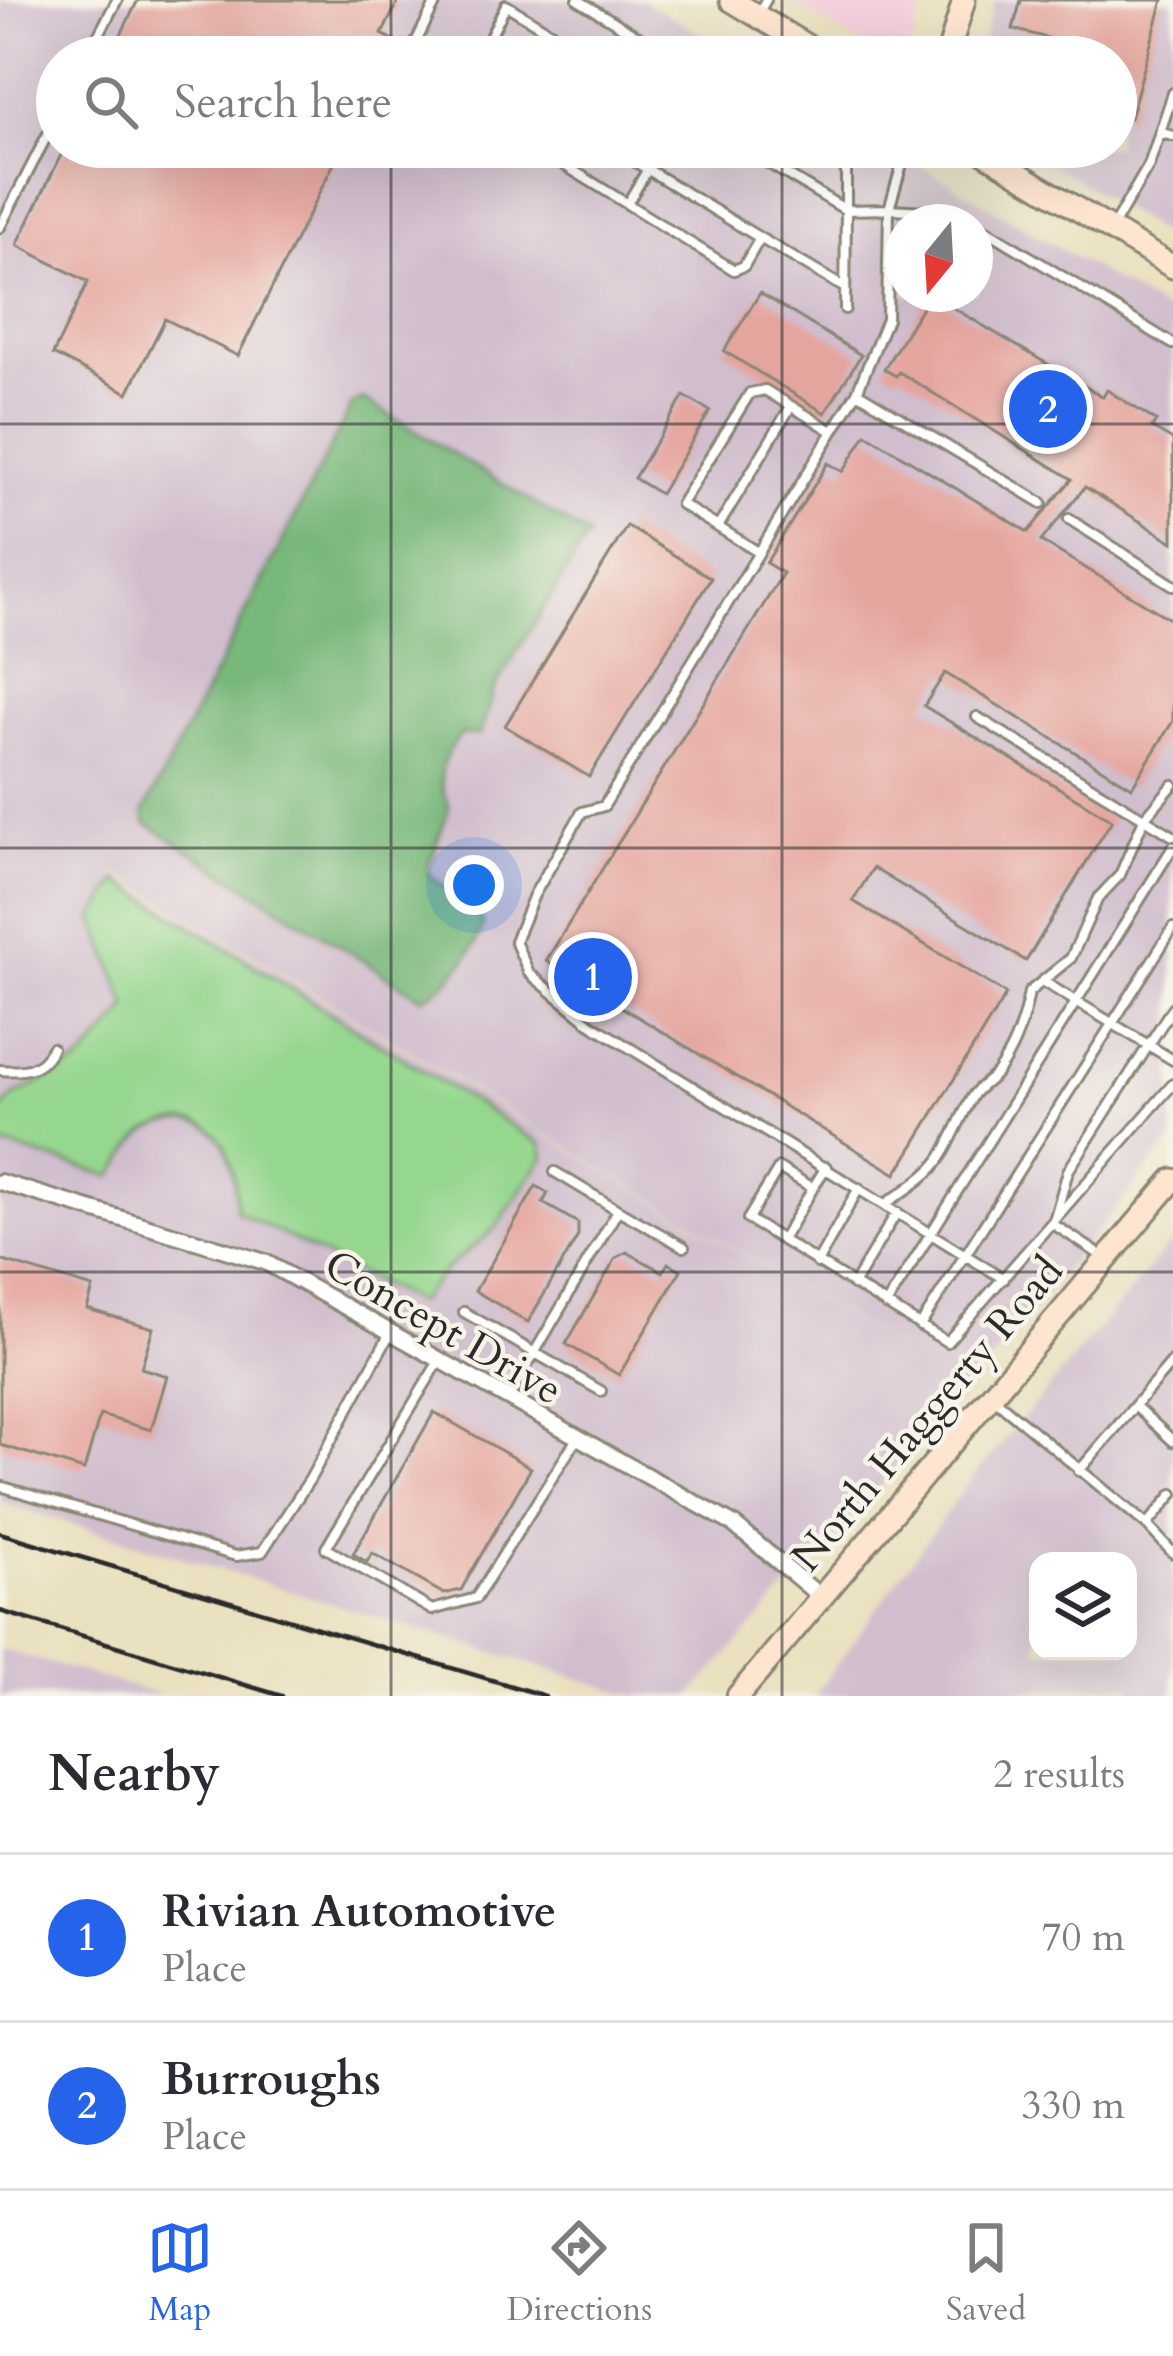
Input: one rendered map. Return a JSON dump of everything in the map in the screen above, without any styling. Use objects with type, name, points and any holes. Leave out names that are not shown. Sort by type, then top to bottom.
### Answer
[{"type":"street","points":[[731,0],[761,8],[798,36]]},
{"type":"street","points":[[951,36],[958,1]]},
{"type":"street","points":[[1010,168],[1173,267]]},
{"type":"street","name":"North Haggerty Road","points":[[739,1696],[1173,1180]]},
{"type":"street","name":"Concept Drive","points":[[0,1182],[232,1249],[733,1524],[821,1597]]},
{"type":"lane","points":[[98,36],[117,0]]},
{"type":"lane","points":[[419,36],[437,0]]},
{"type":"lane","points":[[578,0],[637,36]]},
{"type":"lane","points":[[490,36],[507,3],[558,36]]},
{"type":"lane","points":[[1112,230],[1161,133],[1173,93]]},
{"type":"lane","points":[[1161,133],[1173,136]]},
{"type":"lane","points":[[0,227],[36,157]]},
{"type":"lane","points":[[569,168],[734,270],[744,266],[760,238]]},
{"type":"lane","points":[[645,168],[845,288]]},
{"type":"lane","points":[[776,168],[846,210],[885,209]]},
{"type":"lane","points":[[845,168],[845,309]]},
{"type":"lane","points":[[890,204],[901,168]]},
{"type":"lane","points":[[627,204],[648,170]]},
{"type":"lane","points":[[993,234],[1173,344]]},
{"type":"lane","points":[[887,312],[857,392],[604,806],[582,812],[534,895],[515,940],[529,973],[591,1024],[1004,1280]]},
{"type":"lane","points":[[759,552],[681,504],[750,393],[764,390],[832,431]]},
{"type":"lane","points":[[857,392],[1042,503]]},
{"type":"lane","points":[[718,527],[791,406]]},
{"type":"lane","points":[[1069,519],[1173,585]]},
{"type":"lane","points":[[977,717],[1173,836]]},
{"type":"lane","points":[[885,1204],[933,1173],[953,1144],[974,1093],[997,1074],[1024,1023],[1029,992],[1071,958],[1098,898],[1120,875],[1144,819],[1173,785]]},
{"type":"lane","points":[[886,1305],[1173,847]]},
{"type":"lane","points":[[920,1327],[1173,928]]},
{"type":"lane","points":[[1042,981],[1173,1060]]},
{"type":"lane","points":[[1053,1224],[1068,1172],[1173,1007]]},
{"type":"lane","points":[[0,1070],[23,1072],[40,1065],[52,1048]]},
{"type":"lane","points":[[813,1188],[779,1168],[748,1219],[947,1342],[1173,1084]]},
{"type":"lane","points":[[782,1240],[826,1167]]},
{"type":"lane","points":[[555,1172],[684,1247]]},
{"type":"lane","points":[[817,1263],[859,1188]]},
{"type":"lane","points":[[508,1400],[618,1210]]},
{"type":"lane","points":[[853,1285],[897,1212]]},
{"type":"lane","points":[[1053,1224],[1107,1259]]},
{"type":"lane","points":[[464,1312],[602,1390]]},
{"type":"lane","points":[[0,1486],[236,1556],[262,1552],[310,1479],[390,1333]]},
{"type":"lane","points":[[439,1361],[326,1548],[415,1600],[433,1610],[476,1598],[576,1440]]},
{"type":"lane","points":[[1079,1471],[1173,1361]]},
{"type":"lane","points":[[991,1396],[1147,1525],[1173,1553]]},
{"type":"lane","points":[[1135,1406],[1173,1441]]},
{"type":"lane","points":[[1147,1525],[1173,1493]]},
{"type":"shaded area","points":[[0,0],[643,0],[704,36],[36,36],[36,168],[924,168],[985,204],[885,204],[885,312],[993,312],[993,209],[1173,316],[1173,1138],[967,1390],[690,1696],[636,1696],[0,1502]],"holes":[[[105,869],[123,877],[914,1358]]]},
{"type":"shaded area","points":[[787,0],[925,0],[915,36],[848,36]]},
{"type":"shaded area","points":[[995,0],[1173,0],[1173,241],[1058,168],[1137,168],[1137,36],[984,36]]},
{"type":"shaded area","points":[[1173,1240],[1173,1696],[1135,1696],[1128,1684],[932,1696],[814,1696],[965,1487]]},
{"type":"shaded area","points":[[0,1649],[165,1696],[0,1696]]},
{"type":"green space","points":[[363,399],[588,536],[494,689],[480,735],[462,734],[444,760],[441,777],[449,807],[427,872],[483,921],[461,966],[422,998],[146,823],[144,812],[352,405]]},
{"type":"green space","points":[[118,881],[541,1144],[544,1157],[494,1230],[445,1270],[417,1303],[236,1211],[229,1156],[222,1141],[198,1123],[149,1130],[112,1176],[0,1144],[0,1111],[14,1096],[81,1062],[128,1008],[94,918]]},
{"type":"building","points":[[138,0],[399,0],[382,34],[386,36],[120,36]]},
{"type":"building","points":[[1021,0],[1163,0],[1137,93],[1137,36],[1040,36],[1013,29]]},
{"type":"building","points":[[55,168],[332,168],[238,356],[165,319],[128,393],[53,354],[88,282],[17,245]]},
{"type":"building","points":[[760,293],[861,355],[825,413],[724,351]]},
{"type":"building","points":[[919,312],[960,312],[1103,397],[1107,390],[1156,421],[1152,428],[1173,440],[1173,542],[1085,487],[1041,541],[1173,621],[1173,721],[1132,787],[945,673],[924,706],[1112,820],[1026,961],[873,868],[853,901],[1006,994],[896,1174],[546,961],[783,573],[766,563],[828,463],[843,472],[866,434],[1028,532],[1072,479],[899,372],[896,376],[884,369]]},
{"type":"building","points":[[684,396],[710,411],[660,494],[634,478]]},
{"type":"building","points":[[627,526],[711,578],[589,777],[505,726]]},
{"type":"building","points":[[536,1186],[548,1193],[543,1203],[578,1223],[578,1236],[528,1322],[475,1291]]},
{"type":"building","points":[[627,1252],[663,1272],[668,1263],[681,1270],[619,1375],[566,1344],[616,1258]]},
{"type":"building","points":[[0,1260],[93,1288],[87,1309],[153,1328],[141,1368],[167,1376],[151,1430],[100,1415],[84,1470],[0,1445]]},
{"type":"building","points":[[434,1412],[531,1468],[461,1590],[444,1594],[372,1553],[367,1562],[353,1554]]},
{"type":"railway","points":[[0,1533],[545,1696]]},
{"type":"railway","points":[[0,1611],[282,1696]]},
{"type":"place","name":"Burroughs","points":[[1048,409]]},
{"type":"place","name":"Rivian Automotive","points":[[593,977]]}]
